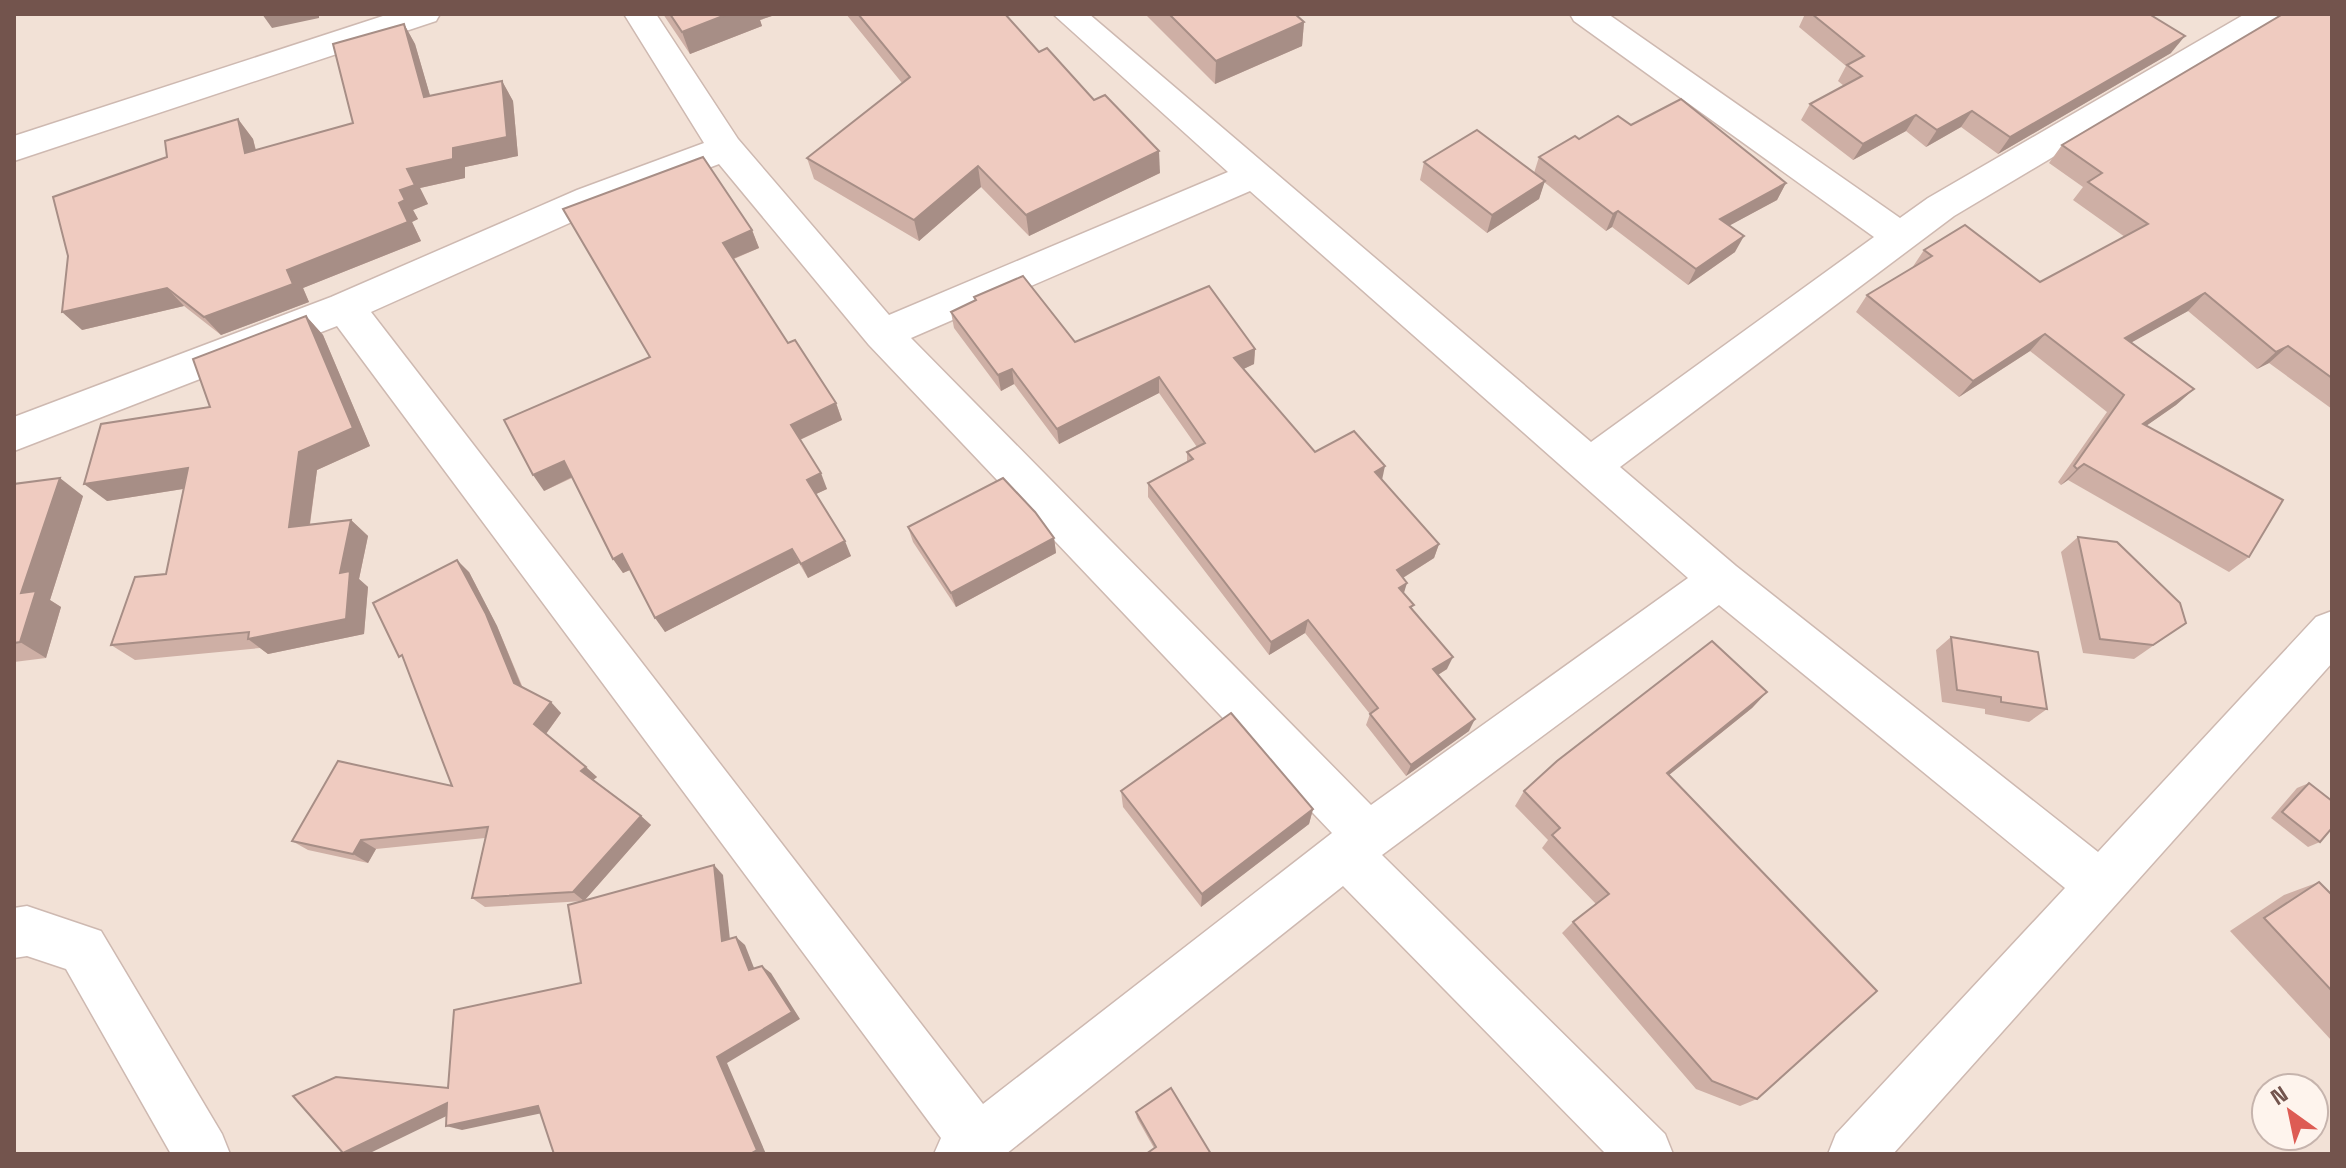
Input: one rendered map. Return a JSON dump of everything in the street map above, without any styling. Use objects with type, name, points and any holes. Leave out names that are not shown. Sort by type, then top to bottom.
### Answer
[{"type":"street","points":[[14,149],[424,14]]},
{"type":"street","points":[[640,14],[725,148],[883,334],[1645,1154]]},
{"type":"street","points":[[1069,14],[1720,579],[2101,885]]},
{"type":"street","points":[[1586,14],[1899,236]]},
{"type":"street","points":[[1590,466],[1941,207],[2269,14]]},
{"type":"street","points":[[14,434],[345,307],[590,199],[725,148]]},
{"type":"street","points":[[883,334],[1254,175]]},
{"type":"street","points":[[345,307],[969,1148],[1357,845],[1720,579]]},
{"type":"street","points":[[1856,1154],[2332,631]]},
{"type":"street","points":[[14,933],[27,931],[83,949],[202,1154]]},
{"type":"shaded area","points":[[14,14],[2332,14],[2332,1154],[14,1154]]},
{"type":"building","points":[[670,14],[728,14],[682,32]]},
{"type":"building","points":[[858,14],[1005,14],[1039,52],[1047,48],[1094,100],[1105,95],[1159,151],[1026,215],[978,166],[914,220],[807,158],[910,77]]},
{"type":"building","points":[[1169,14],[1295,14],[1304,22],[1216,61]]},
{"type":"building","points":[[1812,14],[2149,14],[2185,36],[2010,137],[1972,111],[1937,130],[1916,115],[1863,144],[1810,104],[1862,76],[1847,65],[1864,56]]},
{"type":"building","points":[[2283,14],[2332,14],[2332,378],[2288,346],[2276,352],[2205,293],[2125,338],[2194,389],[2143,424],[2283,500],[2249,557],[2084,464],[2077,469],[2074,466],[2124,395],[2045,334],[1973,381],[1867,295],[1932,256],[1924,250],[1965,225],[2040,282],[2148,224],[2088,182],[2102,173],[2062,145]]},
{"type":"building","points":[[404,24],[424,97],[502,81],[507,137],[453,148],[453,159],[407,169],[415,185],[400,190],[405,200],[399,203],[408,222],[287,270],[293,284],[204,317],[167,288],[62,312],[68,256],[53,197],[167,157],[165,141],[238,119],[245,153],[353,123],[333,44]]},
{"type":"building","points":[[1681,99],[1786,183],[1720,219],[1744,236],[1696,269],[1618,211],[1613,214],[1539,157],[1575,136],[1579,139],[1618,116],[1631,125]]},
{"type":"building","points":[[1477,130],[1545,181],[1492,215],[1424,162]]},
{"type":"building","points":[[703,157],[752,230],[723,243],[788,343],[795,340],[836,403],[791,425],[821,473],[807,480],[845,541],[801,564],[792,549],[655,618],[622,554],[613,559],[564,461],[533,475],[504,420],[650,357],[563,209]]},
{"type":"building","points":[[1023,276],[1075,342],[1209,286],[1255,349],[1234,358],[1315,452],[1354,431],[1385,466],[1375,472],[1439,544],[1397,570],[1407,583],[1399,588],[1414,605],[1410,607],[1453,657],[1433,669],[1475,719],[1411,765],[1370,714],[1378,708],[1308,620],[1271,642],[1148,483],[1193,459],[1187,452],[1205,443],[1159,377],[1057,429],[1012,369],[998,375],[951,312],[976,300],[974,297]]},
{"type":"building","points":[[306,316],[353,428],[299,452],[289,527],[351,520],[340,573],[350,571],[346,619],[248,639],[249,632],[111,645],[135,577],[166,574],[188,468],[84,484],[101,424],[210,407],[193,359]]},
{"type":"building","points":[[60,478],[21,593],[36,591],[20,642],[14,643],[14,484]]},
{"type":"building","points":[[1003,478],[1054,538],[951,593],[908,527]]},
{"type":"building","points":[[2078,537],[2117,542],[2180,603],[2186,623],[2153,645],[2100,639]]},
{"type":"building","points":[[457,560],[486,614],[514,683],[551,702],[534,724],[586,767],[581,771],[641,816],[573,892],[472,898],[488,827],[361,840],[353,854],[292,841],[338,761],[452,786],[402,655],[399,657],[373,603]]},
{"type":"building","points":[[1951,637],[2038,652],[2047,709],[2001,702],[2001,697],[1957,690]]},
{"type":"building","points":[[1712,641],[1767,692],[1667,773],[1877,991],[1757,1099],[1712,1081],[1573,922],[1609,894],[1552,835],[1560,828],[1524,791],[1557,761]]},
{"type":"building","points":[[1231,713],[1313,809],[1202,894],[1121,791]]},
{"type":"building","points":[[2309,783],[2332,801],[2332,828],[2320,842],[2282,812]]},
{"type":"building","points":[[714,865],[722,941],[736,937],[749,970],[762,966],[792,1012],[717,1057],[757,1150],[750,1154],[554,1154],[538,1106],[446,1126],[447,1103],[343,1153],[293,1096],[336,1077],[448,1088],[454,1010],[581,983],[568,905]]},
{"type":"building","points":[[2319,882],[2332,895],[2332,991],[2264,918]]},
{"type":"building","points":[[1171,1088],[1211,1154],[1146,1154],[1156,1147],[1136,1112]]}]
